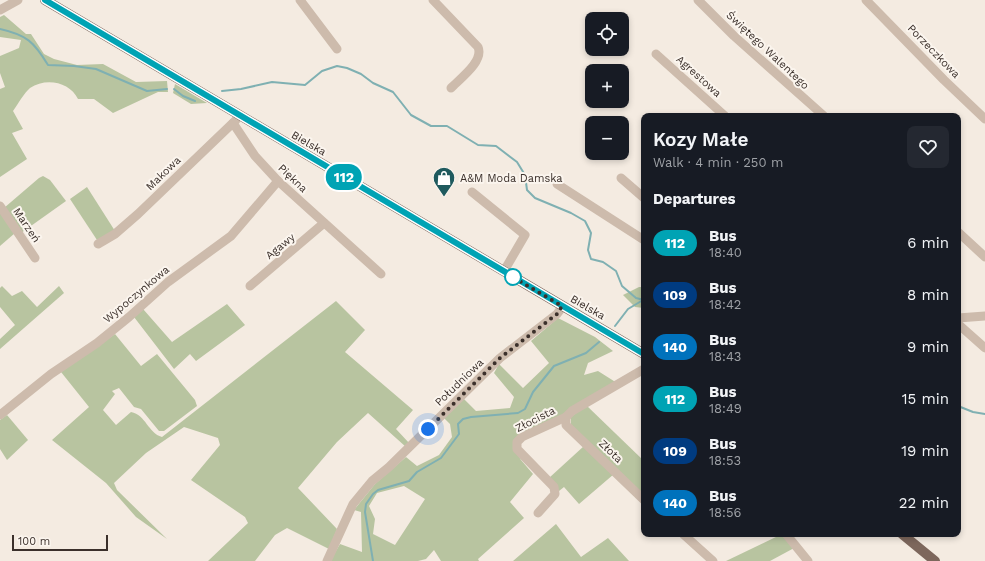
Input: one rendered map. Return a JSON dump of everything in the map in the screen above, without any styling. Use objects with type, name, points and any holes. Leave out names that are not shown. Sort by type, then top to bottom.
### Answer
[{"type":"main road","name":"Bielska","points":[[45,0],[236,119],[641,352]]},
{"type":"main road","points":[[906,537],[935,561]]},
{"type":"street","points":[[0,10],[18,0]]},
{"type":"street","points":[[300,0],[337,49]]},
{"type":"street","points":[[433,0],[478,47],[480,51],[478,60],[451,88]]},
{"type":"street","name":"Świętego Walentego","points":[[698,0],[734,36],[821,113]]},
{"type":"street","name":"Porzeczkowa","points":[[866,0],[944,80],[985,119]]},
{"type":"street","name":"Agrestowa","points":[[656,54],[722,113]]},
{"type":"street","name":"Piękna","points":[[236,119],[255,156],[278,182],[381,274]]},
{"type":"street","name":"Makowa","points":[[98,244],[115,234],[138,214],[236,119]]},
{"type":"street","points":[[621,178],[641,195]]},
{"type":"street","name":"Wypoczynkowa","points":[[0,415],[51,374],[124,322],[168,282],[232,236],[278,182]]},
{"type":"street","points":[[557,184],[641,238]]},
{"type":"street","points":[[472,192],[526,235],[504,272]]},
{"type":"street","name":"Marzeń","points":[[0,206],[35,258]]},
{"type":"street","name":"Agawy","points":[[250,286],[324,223]]},
{"type":"street","points":[[961,235],[985,257]]},
{"type":"street","name":"Południowa","points":[[327,561],[353,504],[372,481],[389,467],[500,358],[557,314],[562,306]]},
{"type":"street","points":[[961,318],[985,316]]},
{"type":"street","points":[[961,327],[985,348]]},
{"type":"street","name":"Złocista","points":[[538,513],[555,494],[554,487],[517,450],[517,442],[522,437],[566,417],[572,411],[641,371]]},
{"type":"street","name":"Złota","points":[[566,417],[566,425],[641,497]]},
{"type":"street","points":[[686,537],[713,561]]},
{"type":"street","points":[[788,537],[808,561]]},
{"type":"green space","points":[[4,15],[26,34],[31,34],[44,54],[54,59],[77,65],[103,64],[136,82],[167,81],[168,92],[158,92],[113,113],[94,99],[78,99],[74,93],[64,85],[50,82],[30,88],[13,111],[23,129],[12,133],[27,159],[0,177],[0,89],[5,87],[0,73],[0,56],[19,48],[21,40],[0,37],[0,17]]},
{"type":"green space","points":[[175,84],[207,103],[191,104],[173,93]]},
{"type":"green space","points":[[43,176],[50,180],[66,201],[21,233],[4,208]]},
{"type":"green space","points":[[87,187],[115,231],[97,240],[70,199]]},
{"type":"green space","points":[[0,210],[15,233],[0,246]]},
{"type":"green space","points":[[2,286],[12,296],[22,291],[37,307],[59,286],[64,293],[0,349],[0,339],[15,325],[0,307],[0,288]]},
{"type":"green space","points":[[641,287],[641,308],[635,307],[623,295]]},
{"type":"green space","points":[[336,301],[365,330],[345,352],[413,410],[396,429],[410,444],[406,447],[368,413],[337,442],[298,488],[337,529],[329,549],[287,528],[275,535],[255,561],[208,561],[248,523],[245,517],[191,480],[220,445],[218,438],[184,427],[146,453],[114,483],[117,490],[167,539],[136,517],[106,483],[52,440],[89,407],[61,372],[115,334],[141,366],[157,354],[195,400],[197,406],[164,431],[159,431],[141,409],[134,407],[119,388],[112,391],[115,394],[103,410],[116,425],[131,412],[144,420],[153,432],[162,437]]},
{"type":"green space","points":[[227,304],[245,325],[196,361],[190,354],[174,369],[134,317],[143,309],[172,342]]},
{"type":"green space","points":[[558,318],[595,337],[613,351],[588,363],[584,375],[598,371],[617,383],[564,416],[519,436],[515,450],[533,474],[510,502],[524,518],[478,559],[479,561],[441,561],[434,550],[426,559],[418,561],[330,561],[340,544],[362,552],[361,512],[354,510],[375,484],[406,457],[417,466],[439,455],[452,437],[450,424],[444,418],[464,399],[476,411],[510,408],[514,397],[494,373],[499,364],[523,388],[549,363],[531,341]],"holes":[[[404,486],[425,499],[395,545],[373,534],[375,519],[369,506],[377,493]]]},
{"type":"green space","points":[[586,405],[641,458],[641,492],[571,425],[571,417]]},
{"type":"green space","points":[[7,415],[28,440],[7,460],[0,449],[0,420]]},
{"type":"green space","points":[[584,446],[614,474],[579,504],[564,487],[559,491],[549,478]]},
{"type":"green space","points":[[556,524],[581,557],[608,538],[629,561],[513,561]]},
{"type":"green space","points":[[776,537],[785,537],[796,547],[770,561],[726,561]]},
{"type":"waterway","points":[[0,29],[17,34],[29,41],[34,45],[48,65],[96,69],[147,91],[167,89]]},
{"type":"waterway","points":[[222,91],[241,89],[272,82],[305,85],[322,71],[337,66],[347,68],[361,74],[373,83],[393,92],[411,115],[431,126],[447,126],[478,145],[496,146],[517,162],[525,175],[527,190],[535,198],[571,213],[585,221],[591,233],[588,250],[591,259],[603,262],[616,271],[622,286],[636,298],[641,299]]},
{"type":"waterway","points":[[174,89],[183,96],[195,101]]},
{"type":"waterway","points":[[615,326],[628,309],[641,301]]},
{"type":"waterway","points":[[373,561],[365,512],[366,504],[373,494],[378,490],[409,481],[417,472],[441,458],[459,434],[458,424],[463,419],[518,413],[525,409],[533,392],[554,366],[586,353],[599,342]]},
{"type":"waterway","points":[[961,407],[973,412],[985,414]]},
{"type":"bus line","name":"112","points":[[45,0],[641,352]]},
{"type":"place","name":"A&M Moda Damska","points":[[444,198]]},
{"type":"route","points":[[428,429],[500,358],[557,314],[562,306],[511,276],[513,277]]}]
